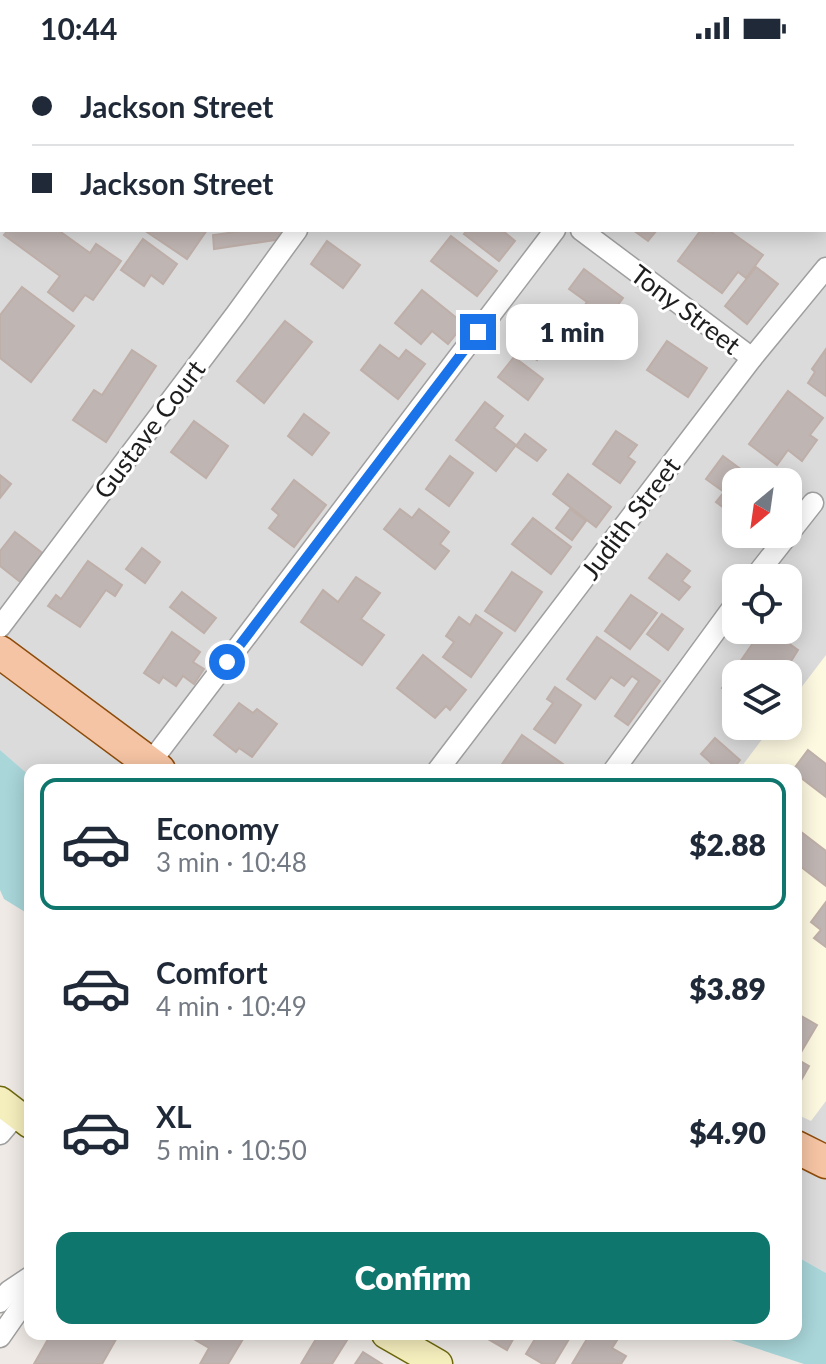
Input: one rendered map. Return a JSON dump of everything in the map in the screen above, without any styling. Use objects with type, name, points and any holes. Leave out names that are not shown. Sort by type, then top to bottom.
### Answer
[{"type":"main road","points":[[0,652],[151,764]]},
{"type":"main road","points":[[396,1340],[438,1364]]},
{"type":"street","name":"Gustave Court","points":[[0,627],[296,232]]},
{"type":"street","points":[[157,764],[554,232]]},
{"type":"street","name":"Tony Street","points":[[584,232],[752,358]]},
{"type":"street","name":"Judith Street","points":[[443,764],[752,358],[826,268]]},
{"type":"street","points":[[765,564],[813,503]]},
{"type":"street","points":[[618,764],[722,622]]},
{"type":"street","points":[[0,1302],[24,1281]]},
{"type":"street","points":[[0,1337],[24,1303]]},
{"type":"shaded area","points":[[0,232],[826,232],[826,1273],[802,1259],[802,764],[24,764],[24,771],[0,750]]},
{"type":"shaded area","points":[[826,655],[826,1101],[811,1121],[802,1117],[802,764],[744,764],[762,740],[802,740],[802,687]]},
{"type":"water","points":[[0,750],[24,771],[24,911],[4,899],[0,890]]},
{"type":"water","points":[[802,1259],[826,1273],[826,1364],[804,1364],[731,1340],[802,1340]]},
{"type":"building","points":[[6,232],[61,232],[90,253],[96,244],[121,261],[93,300],[85,295],[73,311],[48,292],[60,276],[4,235]]},
{"type":"building","points":[[147,232],[206,232],[187,259]]},
{"type":"building","points":[[288,232],[289,238],[214,249],[213,235]]},
{"type":"building","points":[[504,232],[515,241],[499,261],[464,234]]},
{"type":"building","points":[[636,232],[655,232],[648,241]]},
{"type":"building","points":[[700,232],[731,232],[763,255],[746,278],[738,272],[722,293],[678,261]]},
{"type":"building","points":[[451,236],[497,271],[477,296],[431,261]]},
{"type":"building","points":[[143,239],[177,264],[163,284],[151,275],[144,286],[121,270]]},
{"type":"building","points":[[327,241],[360,265],[343,288],[311,264]]},
{"type":"building","points":[[756,267],[778,284],[747,324],[725,306]]},
{"type":"building","points":[[584,269],[623,298],[600,329],[579,313],[587,302],[569,289]]},
{"type":"building","points":[[22,287],[74,326],[31,382],[0,358],[0,315]]},
{"type":"building","points":[[422,290],[464,324],[448,344],[432,331],[421,344],[395,323]]},
{"type":"building","points":[[549,308],[575,326],[553,358],[543,351],[537,360],[521,349]]},
{"type":"building","points":[[285,321],[312,342],[264,403],[237,381]]},
{"type":"building","points":[[667,341],[707,368],[688,397],[647,370]]},
{"type":"building","points":[[380,345],[399,359],[406,350],[425,364],[398,399],[361,370]]},
{"type":"building","points":[[826,349],[826,396],[808,383],[815,372],[812,369]]},
{"type":"building","points":[[132,350],[156,366],[106,442],[73,420],[94,390],[102,395]]},
{"type":"building","points":[[514,357],[543,379],[528,400],[498,377]]},
{"type":"building","points":[[788,391],[823,418],[810,435],[817,440],[802,461],[788,450],[777,465],[749,444]]},
{"type":"building","points":[[485,402],[503,416],[494,428],[516,445],[496,471],[456,440]]},
{"type":"building","points":[[304,414],[329,433],[312,455],[288,436]]},
{"type":"building","points":[[194,421],[228,446],[206,478],[171,452]]},
{"type":"building","points":[[616,431],[637,445],[628,457],[635,462],[620,483],[593,464]]},
{"type":"building","points":[[525,434],[546,450],[537,461],[516,446]]},
{"type":"building","points":[[450,456],[473,473],[449,506],[426,489]]},
{"type":"building","points":[[723,456],[739,468],[722,468],[722,491],[706,479]]},
{"type":"building","points":[[568,474],[611,507],[596,527],[553,494]]},
{"type":"building","points":[[0,475],[11,484],[0,498]]},
{"type":"building","points":[[294,480],[326,505],[294,547],[269,528],[279,515],[272,509]]},
{"type":"building","points":[[400,509],[412,518],[419,509],[449,532],[440,544],[449,551],[435,569],[384,529]]},
{"type":"building","points":[[570,509],[586,521],[572,540],[556,528]]},
{"type":"building","points":[[533,518],[571,547],[551,574],[512,544]]},
{"type":"building","points":[[15,532],[45,555],[23,584],[0,566],[0,551]]},
{"type":"building","points":[[142,548],[160,562],[145,583],[126,569]]},
{"type":"building","points":[[667,554],[690,571],[682,581],[690,587],[679,600],[649,578]]},
{"type":"building","points":[[88,561],[122,585],[115,596],[106,590],[80,627],[48,606],[56,595],[61,599]]},
{"type":"building","points":[[512,572],[542,592],[515,631],[485,611]]},
{"type":"building","points":[[356,577],[380,593],[361,619],[384,635],[362,665],[301,622],[323,590],[338,602]]},
{"type":"building","points":[[182,592],[216,618],[204,633],[170,607]]},
{"type":"building","points":[[631,595],[657,613],[630,649],[605,631]]},
{"type":"building","points":[[662,614],[683,629],[668,650],[647,634]]},
{"type":"building","points":[[476,615],[502,633],[471,677],[443,657],[454,642],[446,636],[459,617],[470,625]]},
{"type":"building","points":[[172,632],[200,652],[193,662],[204,669],[194,684],[183,676],[176,686],[163,677],[159,683],[144,673]]},
{"type":"building","points":[[597,637],[660,681],[628,725],[615,716],[639,681],[632,676],[624,686],[611,677],[595,699],[567,679]]},
{"type":"building","points":[[752,644],[790,644],[798,650],[792,660],[741,660]]},
{"type":"building","points":[[423,655],[466,690],[450,710],[446,706],[435,718],[397,688]]},
{"type":"building","points":[[555,687],[581,705],[555,743],[534,729],[553,703],[547,699]]},
{"type":"building","points":[[239,703],[253,713],[257,709],[277,724],[252,757],[239,748],[236,752],[214,735]]},
{"type":"building","points":[[522,735],[563,764],[502,764]]},
{"type":"building","points":[[715,738],[740,760],[737,764],[712,764],[701,754]]},
{"type":"building","points":[[808,750],[826,764],[826,797],[802,779],[802,764],[798,764]]},
{"type":"building","points":[[802,833],[826,851],[826,886],[802,868]]},
{"type":"building","points":[[826,902],[826,947],[814,938],[821,930],[811,922]]},
{"type":"building","points":[[802,1016],[817,1025],[802,1050]]},
{"type":"building","points":[[802,1062],[809,1066],[802,1079]]},
{"type":"building","points":[[48,1340],[116,1340],[102,1364],[34,1364]]},
{"type":"building","points":[[195,1340],[242,1340],[228,1364],[200,1364],[209,1348]]},
{"type":"building","points":[[315,1340],[347,1340],[332,1364],[301,1364]]},
{"type":"building","points":[[490,1340],[513,1340],[507,1350]]},
{"type":"building","points":[[534,1340],[568,1340],[554,1364],[543,1364],[526,1354]]},
{"type":"building","points":[[586,1340],[617,1340],[612,1348],[626,1356],[621,1364],[572,1364]]},
{"type":"building","points":[[363,1352],[382,1364],[355,1364]]},
{"type":"route","points":[[227,662],[478,332]]}]
